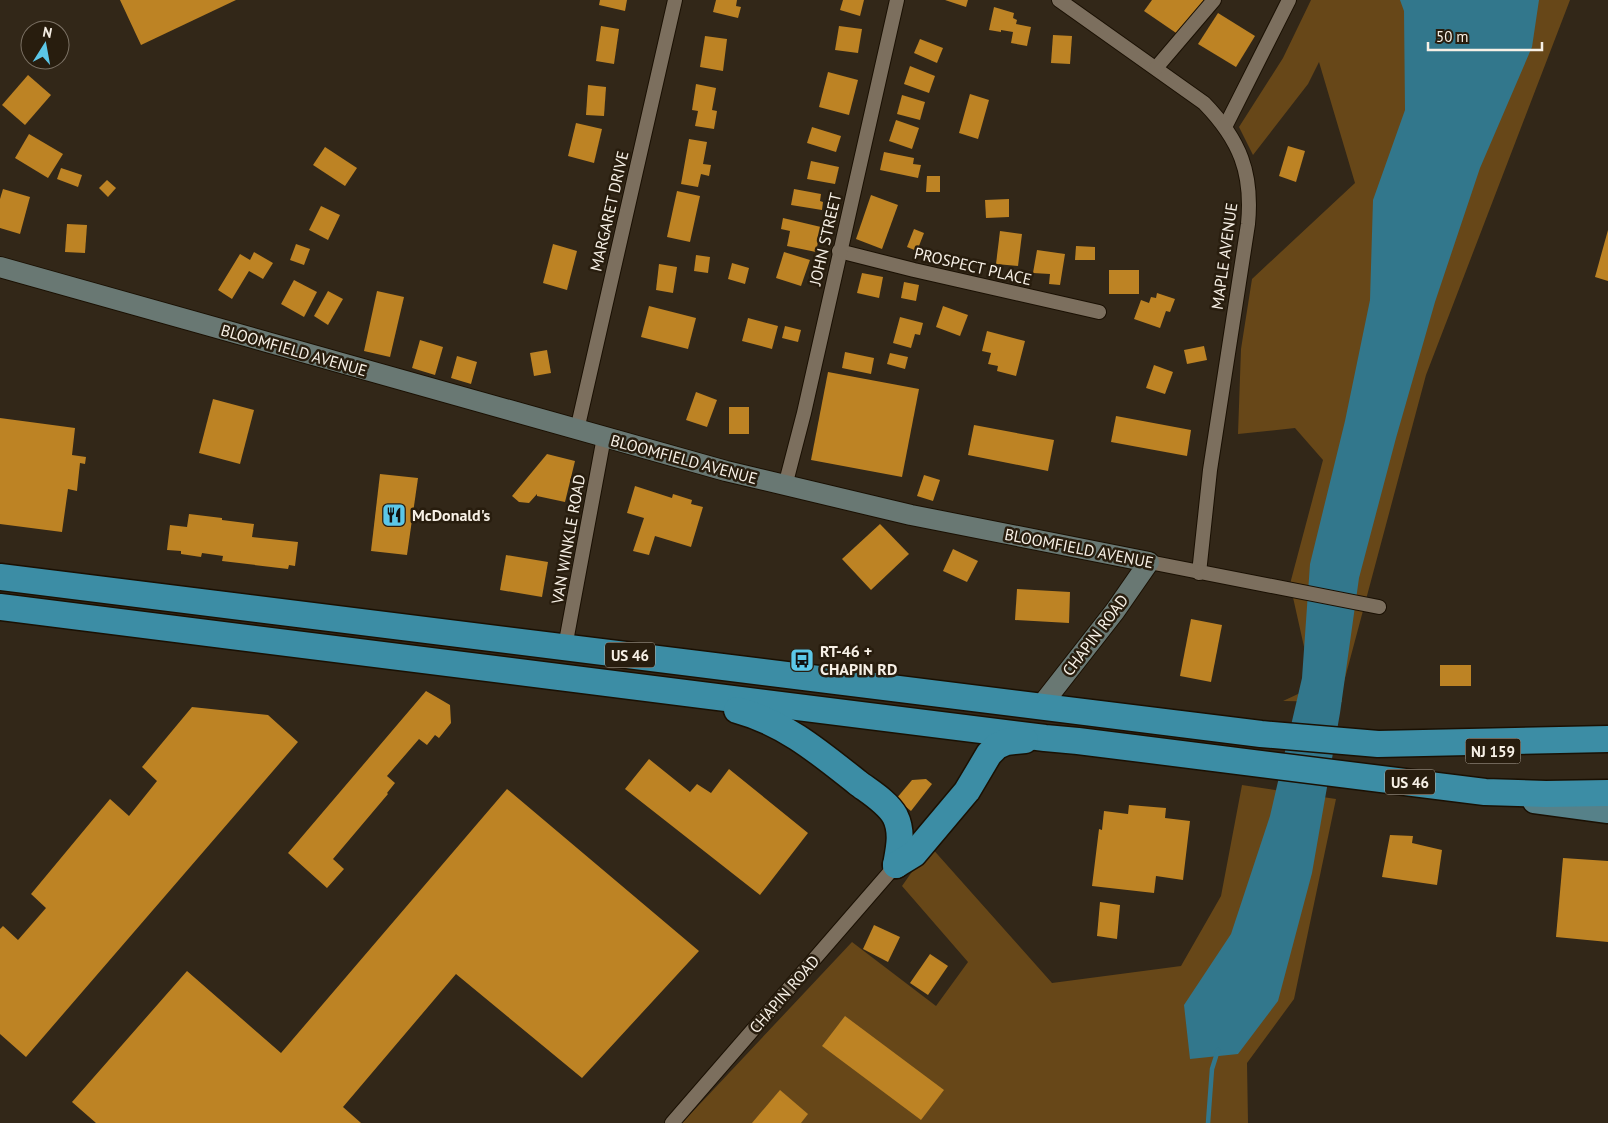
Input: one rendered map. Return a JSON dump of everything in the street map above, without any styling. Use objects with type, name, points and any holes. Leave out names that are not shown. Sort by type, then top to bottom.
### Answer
[{"type":"highway","name":"US 46","points":[[0,577],[1040,707],[1340,742],[1378,744],[1608,739]]},
{"type":"highway","name":"US 46","points":[[0,607],[1484,792],[1608,793]]},
{"type":"highway","points":[[664,690],[757,715],[784,728],[810,745],[883,802],[894,816],[899,828],[900,842],[896,865]]},
{"type":"highway","points":[[896,865],[914,854],[967,791],[981,766],[997,746],[1006,742],[1045,738]]},
{"type":"main road","name":"NJ 159","points":[[1378,744],[1440,750],[1608,752]]},
{"type":"main road","points":[[1484,792],[1557,806],[1608,812]]},
{"type":"street","name":"MARGARET DRIVE","points":[[577,430],[675,0]]},
{"type":"street","name":"JOHN STREET","points":[[784,486],[804,412],[897,0]]},
{"type":"street","name":"MAPLE AVENUE","points":[[1059,0],[1204,103],[1225,127],[1242,157],[1247,173],[1250,204],[1210,470],[1199,572]]},
{"type":"street","points":[[1156,68],[1214,0]]},
{"type":"street","points":[[1225,127],[1289,0]]},
{"type":"street","name":"PROSPECT PLACE","points":[[839,252],[1099,312]]},
{"type":"street","name":"BLOOMFIELD AVENUE","points":[[0,267],[577,430],[784,486],[911,515],[1379,607]]},
{"type":"street","name":"VAN WINKLE ROAD","points":[[565,647],[604,437]]},
{"type":"street","name":"CHAPIN ROAD","points":[[1040,707],[1115,611],[1149,562]]},
{"type":"street","name":"CHAPIN ROAD","points":[[672,1123],[896,865]]},
{"type":"shaded area","points":[[1311,0],[1570,0],[1426,375],[1341,693],[1342,702],[1283,701],[1313,687],[1290,584],[1323,460],[1295,428],[1238,434],[1241,349],[1252,279],[1355,183],[1319,62],[1308,84],[1253,155],[1239,127],[1283,58]]},
{"type":"shaded area","points":[[1242,785],[1336,799],[1294,999],[1247,1063],[1248,1123],[682,1123],[852,942],[936,1006],[968,962],[902,886],[930,846],[1052,983],[1181,966],[1221,896]]},
{"type":"water","points":[[1400,0],[1539,0],[1532,47],[1480,168],[1435,302],[1359,578],[1340,713],[1312,873],[1278,1001],[1238,1054],[1190,1059],[1184,1005],[1231,934],[1270,816],[1302,678],[1310,564],[1345,421],[1370,300],[1373,200],[1405,110],[1404,11]]},
{"type":"building","points":[[120,0],[236,0],[141,45]]},
{"type":"building","points":[[600,0],[627,0],[625,11],[599,5]]},
{"type":"building","points":[[716,0],[737,0],[736,6],[741,7],[738,18],[713,12]]},
{"type":"building","points":[[843,0],[864,0],[860,16],[840,10]]},
{"type":"building","points":[[945,0],[968,0],[966,7]]},
{"type":"building","points":[[1152,0],[1207,0],[1182,37],[1144,11]]},
{"type":"building","points":[[994,7],[1014,13],[1013,18],[1017,20],[1016,24],[1031,27],[1027,46],[1011,43],[1013,32],[989,30]]},
{"type":"building","points":[[1218,13],[1255,36],[1236,67],[1198,44]]},
{"type":"building","points":[[601,26],[619,29],[614,64],[596,61]]},
{"type":"building","points":[[839,26],[862,29],[858,53],[835,50]]},
{"type":"building","points":[[1053,35],[1072,36],[1070,64],[1051,63]]},
{"type":"building","points":[[705,36],[727,39],[723,71],[700,67]]},
{"type":"building","points":[[920,39],[943,48],[937,63],[914,53]]},
{"type":"building","points":[[910,66],[935,76],[929,93],[904,84]]},
{"type":"building","points":[[828,72],[858,80],[849,115],[819,107]]},
{"type":"building","points":[[28,75],[51,95],[25,125],[2,105]]},
{"type":"building","points":[[696,84],[716,88],[712,110],[717,111],[714,129],[695,126],[698,111],[692,110]]},
{"type":"building","points":[[588,85],[606,87],[604,116],[586,115]]},
{"type":"building","points":[[970,94],[989,100],[978,139],[959,133]]},
{"type":"building","points":[[902,95],[925,102],[920,120],[897,114]]},
{"type":"building","points":[[896,120],[919,128],[912,149],[889,141]]},
{"type":"building","points":[[576,123],[602,129],[594,163],[568,156]]},
{"type":"building","points":[[812,127],[841,136],[836,152],[807,143]]},
{"type":"building","points":[[29,134],[63,154],[48,178],[15,158]]},
{"type":"building","points":[[689,139],[707,142],[703,164],[711,165],[709,176],[701,174],[698,187],[681,184]]},
{"type":"building","points":[[1288,146],[1305,151],[1296,182],[1279,176]]},
{"type":"building","points":[[325,147],[357,168],[345,186],[313,165]]},
{"type":"building","points":[[884,152],[914,158],[913,164],[921,165],[918,178],[880,170]]},
{"type":"building","points":[[811,161],[839,167],[835,184],[807,179]]},
{"type":"building","points":[[61,168],[82,175],[78,187],[57,179]]},
{"type":"building","points":[[927,176],[940,176],[940,192],[926,192]]},
{"type":"building","points":[[107,180],[116,188],[108,197],[99,188]]},
{"type":"building","points":[[3,189],[30,197],[20,234],[0,228],[0,199]]},
{"type":"building","points":[[794,189],[821,194],[822,210],[791,205]]},
{"type":"building","points":[[677,191],[700,196],[690,242],[667,237]]},
{"type":"building","points":[[871,195],[898,205],[882,249],[856,239]]},
{"type":"building","points":[[1009,199],[1009,217],[986,218],[985,200]]},
{"type":"building","points":[[321,206],[340,215],[328,240],[309,230]]},
{"type":"building","points":[[783,218],[821,227],[816,252],[787,246],[790,231],[781,229]]},
{"type":"building","points":[[67,224],[87,225],[85,253],[65,252]]},
{"type":"building","points":[[914,229],[924,233],[917,251],[907,247]]},
{"type":"building","points":[[1608,230],[1608,281],[1595,277]]},
{"type":"building","points":[[1000,231],[1022,234],[1018,266],[996,264]]},
{"type":"building","points":[[296,244],[310,249],[304,265],[290,260]]},
{"type":"building","points":[[553,244],[577,251],[567,290],[543,283]]},
{"type":"building","points":[[1076,246],[1095,247],[1095,260],[1075,260]]},
{"type":"building","points":[[1037,250],[1065,254],[1060,285],[1049,284],[1050,274],[1033,273]]},
{"type":"building","points":[[254,252],[273,263],[263,279],[249,271],[232,299],[218,290],[240,254],[250,260]]},
{"type":"building","points":[[784,252],[810,260],[801,286],[776,278]]},
{"type":"building","points":[[696,255],[710,257],[708,273],[694,271]]},
{"type":"building","points":[[732,263],[749,268],[745,284],[728,279]]},
{"type":"building","points":[[659,264],[677,267],[673,293],[656,290]]},
{"type":"building","points":[[1109,270],[1139,270],[1139,294],[1109,294]]},
{"type":"building","points":[[862,273],[883,277],[879,298],[857,293]]},
{"type":"building","points":[[294,280],[317,292],[304,317],[281,304]]},
{"type":"building","points":[[904,282],[919,285],[916,301],[901,298]]},
{"type":"building","points":[[328,291],[343,299],[328,325],[314,316]]},
{"type":"building","points":[[377,291],[404,297],[390,357],[364,351]]},
{"type":"building","points":[[1157,293],[1175,299],[1170,312],[1166,311],[1160,328],[1134,319],[1141,300],[1149,303],[1151,297],[1156,298]]},
{"type":"building","points":[[649,306],[696,318],[688,349],[641,337]]},
{"type":"building","points":[[943,306],[968,315],[960,336],[936,327]]},
{"type":"building","points":[[900,317],[923,323],[920,335],[915,334],[911,348],[893,343]]},
{"type":"building","points":[[748,318],[778,326],[772,349],[742,341]]},
{"type":"building","points":[[785,326],[801,330],[798,342],[782,338]]},
{"type":"building","points":[[987,331],[1025,341],[1016,376],[997,371],[998,366],[988,364],[991,353],[982,351]]},
{"type":"building","points":[[420,340],[443,347],[435,375],[412,368]]},
{"type":"building","points":[[1204,346],[1207,360],[1187,364],[1184,350]]},
{"type":"building","points":[[547,350],[551,373],[534,376],[530,353]]},
{"type":"building","points":[[845,352],[874,358],[871,374],[842,368]]},
{"type":"building","points":[[890,353],[908,357],[905,369],[887,364]]},
{"type":"building","points":[[457,356],[477,362],[471,384],[451,378]]},
{"type":"building","points":[[1154,365],[1173,372],[1165,394],[1146,388]]},
{"type":"building","points":[[828,372],[919,389],[902,477],[811,460]]},
{"type":"building","points":[[696,392],[717,400],[707,427],[686,420]]},
{"type":"building","points":[[213,399],[254,410],[240,464],[199,453]]},
{"type":"building","points":[[729,407],[749,407],[749,434],[729,434]]},
{"type":"building","points":[[1116,416],[1191,430],[1187,456],[1111,442]]},
{"type":"building","points":[[0,418],[75,428],[72,455],[86,457],[85,464],[80,463],[77,491],[68,489],[62,532],[0,524]]},
{"type":"building","points":[[974,425],[1054,440],[1048,471],[968,455]]},
{"type":"building","points":[[547,454],[575,461],[565,502],[537,496],[537,494],[529,503],[519,502],[512,496]]},
{"type":"building","name":"McDonald's","points":[[380,474],[418,478],[407,555],[371,551]]},
{"type":"building","points":[[924,475],[940,480],[933,501],[917,496]]},
{"type":"building","points":[[635,486],[672,498],[673,494],[692,500],[691,504],[703,507],[691,547],[655,536],[649,555],[633,551],[644,518],[627,513]]},
{"type":"building","points":[[189,514],[254,524],[252,537],[298,542],[295,566],[289,565],[288,569],[222,561],[223,556],[202,553],[201,557],[181,554],[181,551],[167,550],[170,525],[187,527]]},
{"type":"building","points":[[880,524],[909,554],[871,590],[842,559]]},
{"type":"building","points":[[953,549],[978,561],[967,582],[943,571]]},
{"type":"building","points":[[506,555],[548,562],[542,597],[500,590]]},
{"type":"building","points":[[1017,589],[1070,592],[1069,623],[1015,620]]},
{"type":"building","points":[[1191,619],[1222,625],[1211,682],[1180,676]]},
{"type":"building","points":[[1440,665],[1471,665],[1471,686],[1440,686]]},
{"type":"building","points":[[426,691],[450,705],[451,723],[439,738],[435,735],[427,745],[419,739],[387,776],[395,783],[388,794],[333,859],[344,869],[327,888],[288,853]]},
{"type":"building","points":[[192,707],[268,715],[298,742],[26,1057],[0,1034],[0,929],[3,926],[18,940],[46,908],[31,894],[110,799],[129,816],[157,781],[142,767]]},
{"type":"building","points":[[649,759],[690,792],[697,784],[711,793],[729,769],[808,833],[760,895],[625,789]]},
{"type":"building","points":[[926,779],[932,784],[911,811],[896,799],[912,780]]},
{"type":"building","points":[[507,789],[699,951],[582,1078],[456,974],[343,1107],[361,1123],[96,1123],[72,1102],[187,971],[281,1053]]},
{"type":"building","points":[[1129,805],[1166,808],[1165,818],[1190,821],[1183,880],[1156,876],[1154,893],[1092,886],[1099,829],[1102,830],[1104,811],[1128,814]]},
{"type":"building","points":[[1390,835],[1413,836],[1412,843],[1442,850],[1437,885],[1382,877]]},
{"type":"building","points":[[1563,858],[1608,861],[1608,942],[1556,937]]},
{"type":"building","points":[[1100,902],[1120,905],[1117,939],[1097,936]]},
{"type":"building","points":[[874,925],[900,937],[888,962],[863,949]]},
{"type":"building","points":[[930,954],[948,966],[928,995],[910,983]]},
{"type":"building","points":[[845,1016],[944,1090],[921,1120],[822,1046]]},
{"type":"building","points":[[780,1090],[808,1114],[801,1123],[752,1123]]},
{"type":"waterway","points":[[1208,1123],[1212,1069],[1218,1050]]},
{"type":"place","name":"McDonald's","points":[[394,515]]},
{"type":"place","name":"RT-46 + CHAPIN RD","points":[[802,660]]}]
